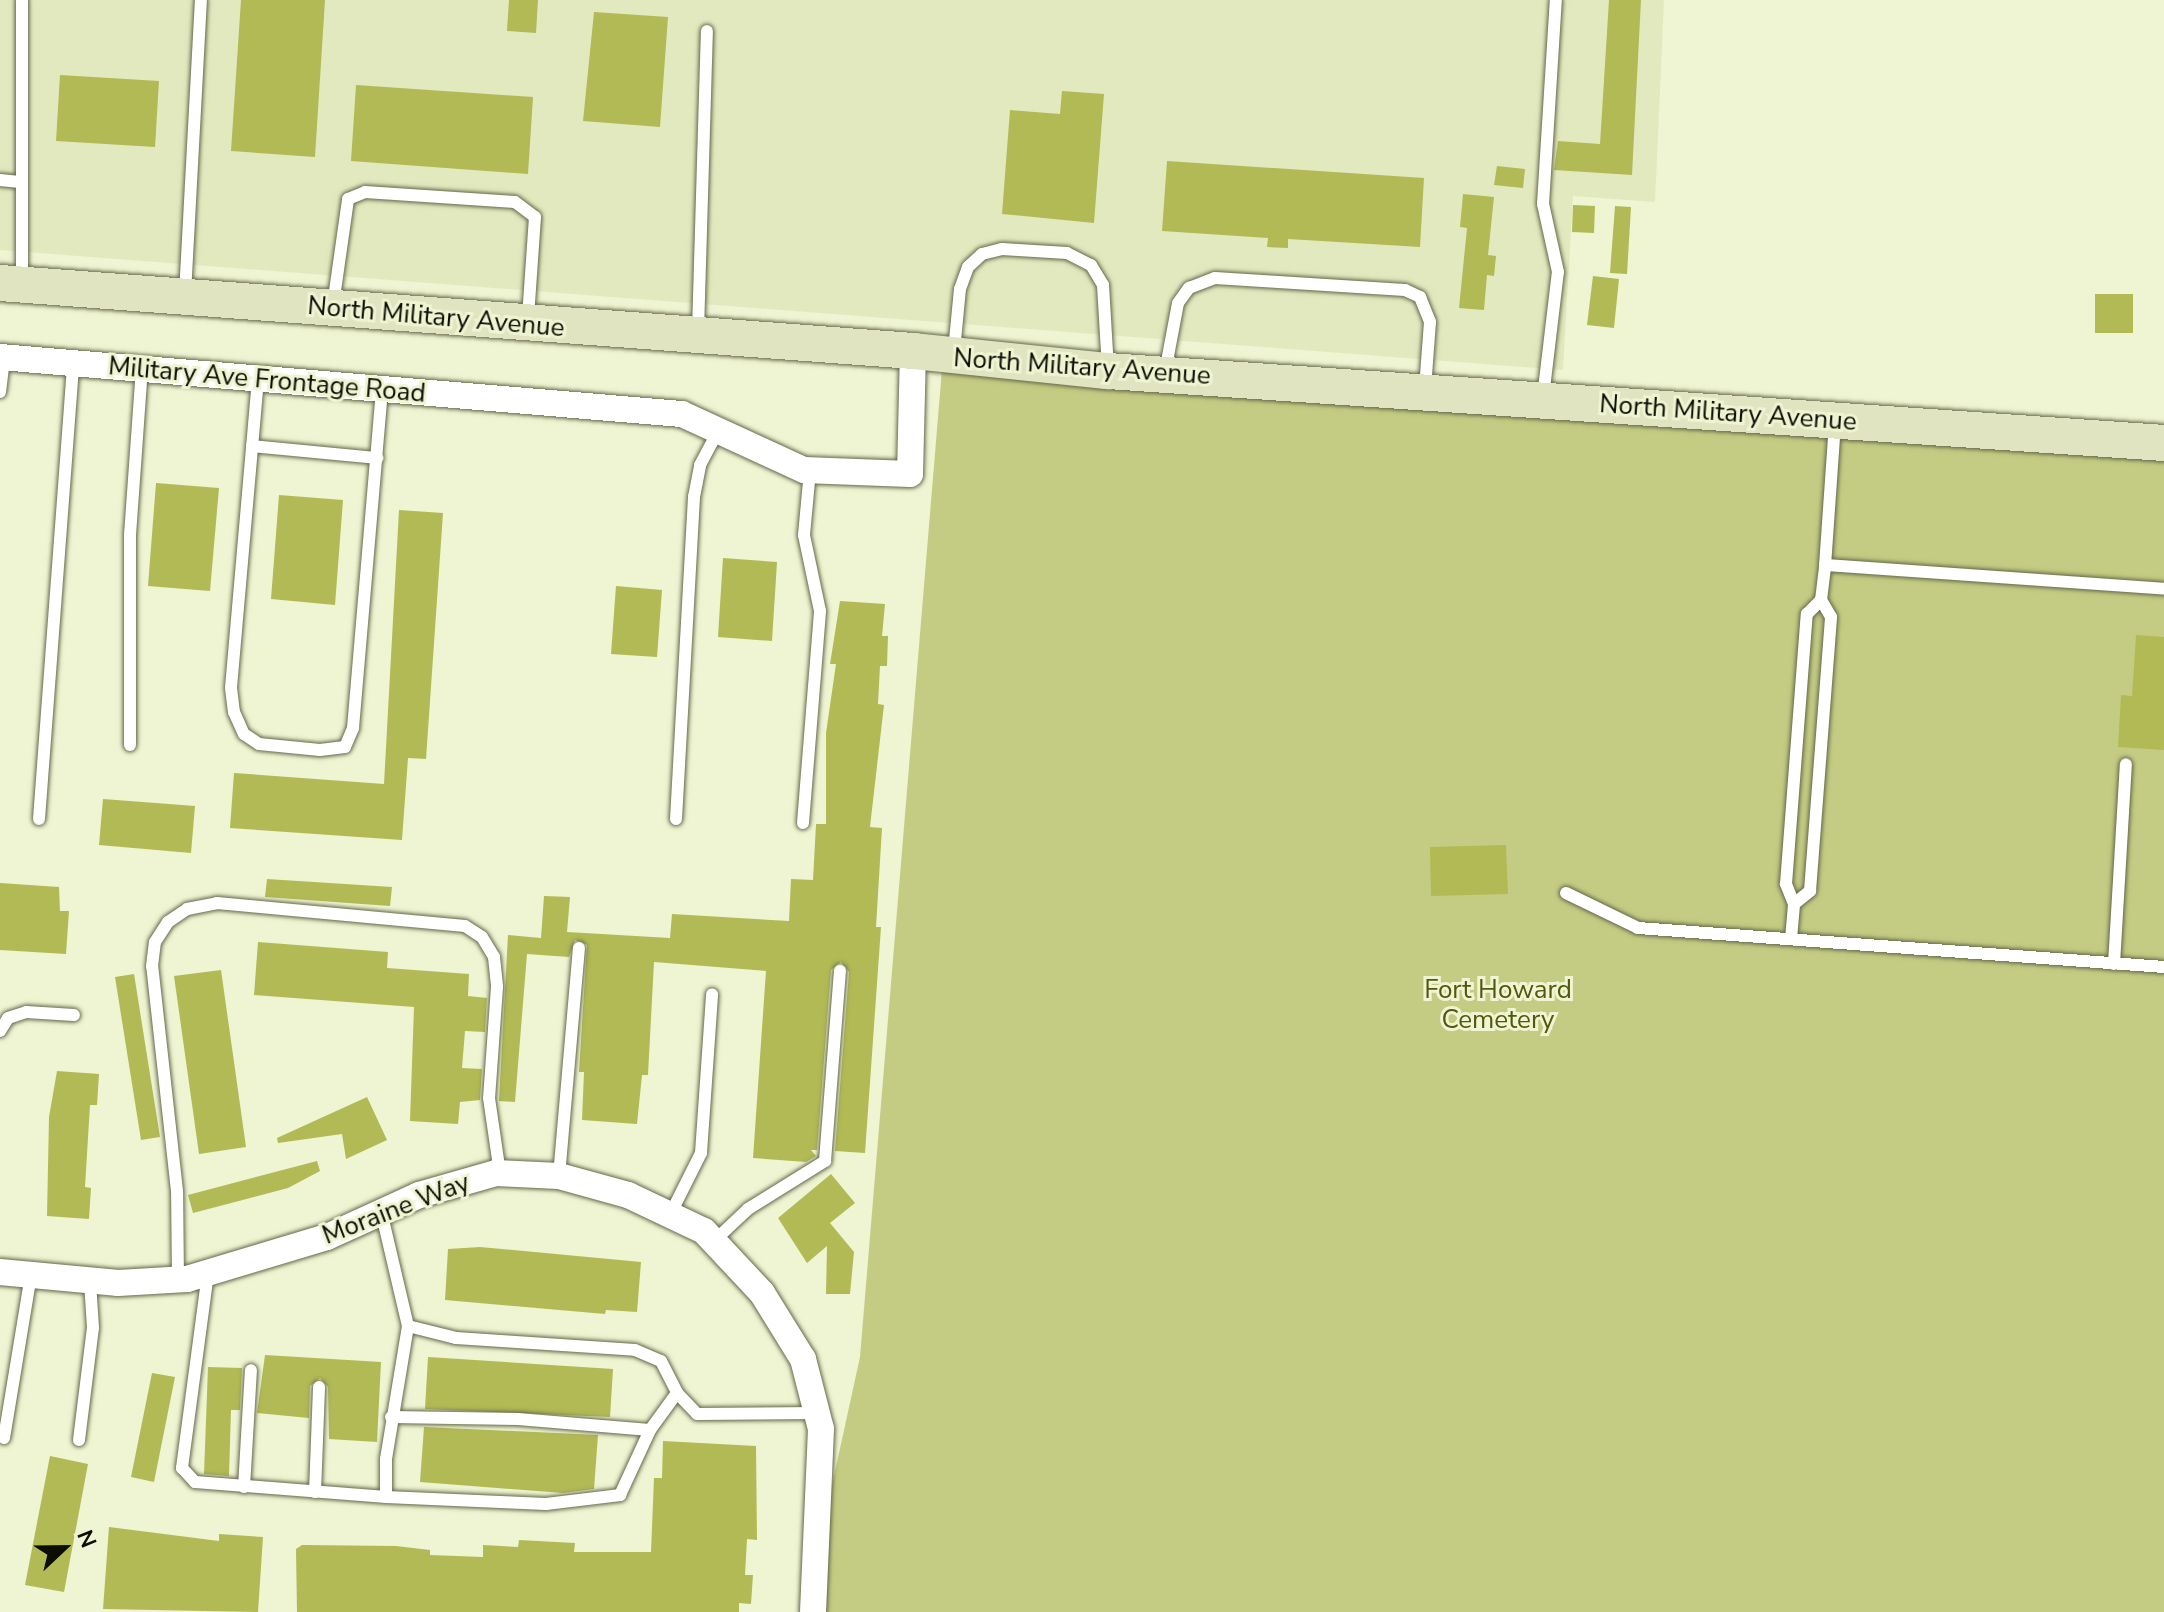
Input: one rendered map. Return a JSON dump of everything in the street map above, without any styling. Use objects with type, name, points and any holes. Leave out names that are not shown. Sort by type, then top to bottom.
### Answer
[{"type":"main road","name":"North Military Avenue","points":[[11,284],[697,338],[913,351],[953,358],[1108,371],[2164,443]]},
{"type":"street","points":[[810,470],[910,474],[913,351]]},
{"type":"street","name":"Military Ave Frontage Road","points":[[2,357],[682,414],[810,470]]},
{"type":"street","name":"Moraine Way","points":[[0,1272],[90,1281],[178,1280],[327,1237],[419,1195],[500,1173],[559,1176],[628,1195],[714,1241],[762,1293],[803,1359],[817,1413],[820,1540],[813,1612]]},
{"type":"lane","points":[[11,284],[20,182],[22,0]]},
{"type":"lane","points":[[185,297],[201,0]]},
{"type":"lane","points":[[1543,400],[1558,272],[1543,204],[1556,0]]},
{"type":"lane","points":[[697,338],[707,31]]},
{"type":"lane","points":[[0,180],[20,182]]},
{"type":"lane","points":[[333,309],[348,199],[365,192],[515,202],[535,217],[527,325]]},
{"type":"lane","points":[[953,358],[960,289],[968,267],[982,254],[1002,249],[1067,253],[1091,265],[1103,285],[1108,371]]},
{"type":"lane","points":[[1165,373],[1178,303],[1202,280],[1405,290],[1420,297],[1430,322],[1424,391]]},
{"type":"lane","points":[[0,392],[2,357]]},
{"type":"lane","points":[[39,819],[73,363]]},
{"type":"lane","points":[[130,745],[130,535],[142,369]]},
{"type":"lane","points":[[258,379],[231,688],[234,712],[244,734],[259,744],[320,750],[345,747],[353,728],[382,389]]},
{"type":"lane","points":[[1794,904],[1810,891],[1831,617],[1821,600],[1836,420]]},
{"type":"lane","points":[[676,819],[694,497],[700,465],[718,431]]},
{"type":"lane","points":[[252,446],[377,458]]},
{"type":"lane","points":[[803,823],[820,611],[804,535],[810,470]]},
{"type":"lane","points":[[1825,565],[2164,589]]},
{"type":"lane","points":[[1791,939],[1794,904],[1786,884],[1807,614],[1821,600]]},
{"type":"lane","points":[[2114,964],[2126,764]]},
{"type":"lane","points":[[1566,893],[1638,928],[2164,967]]},
{"type":"lane","points":[[178,1280],[175,1164],[152,966],[162,932],[187,909],[217,903],[434,923],[465,926],[482,937],[494,957],[497,987],[489,1098],[500,1173]]},
{"type":"lane","points":[[559,1176],[579,948]]},
{"type":"lane","points":[[714,1241],[748,1209],[825,1161],[840,971]]},
{"type":"lane","points":[[670,1215],[701,1153],[712,994]]},
{"type":"lane","points":[[0,1031],[8,1018],[26,1012],[74,1015]]},
{"type":"lane","points":[[381,1211],[408,1326],[391,1417],[386,1497]]},
{"type":"lane","points":[[208,1273],[182,1468],[195,1482],[386,1497],[602,1501],[620,1495],[650,1430],[677,1393]]},
{"type":"lane","points":[[4,1438],[31,1275]]},
{"type":"lane","points":[[79,1440],[93,1328],[90,1281]]},
{"type":"lane","points":[[408,1326],[456,1338],[635,1350],[661,1361],[677,1393],[697,1414],[817,1413]]},
{"type":"lane","points":[[244,1487],[251,1370]]},
{"type":"lane","points":[[315,1492],[319,1387]]},
{"type":"lane","points":[[391,1417],[518,1419],[650,1430]]},
{"type":"shaded area","points":[[0,0],[1664,0],[1655,202],[1573,196],[1563,370],[0,250]]},
{"type":"green space","name":"Fort Howard Cemetery","points":[[943,357],[2164,443],[2164,1612],[813,1612],[820,1540],[860,1357]]},
{"type":"building","points":[[241,0],[325,0],[315,157],[231,151]]},
{"type":"building","points":[[509,0],[538,0],[536,33],[507,31]]},
{"type":"building","points":[[1609,0],[1641,0],[1632,175],[1554,170],[1558,141],[1600,144]]},
{"type":"building","points":[[594,12],[668,17],[660,127],[583,121]]},
{"type":"building","points":[[60,75],[159,81],[155,147],[56,141]]},
{"type":"building","points":[[356,85],[533,97],[528,174],[351,161]]},
{"type":"building","points":[[1062,91],[1104,94],[1094,223],[1002,214],[1010,110],[1060,114]]},
{"type":"building","points":[[1167,161],[1424,178],[1420,247],[1288,239],[1288,248],[1267,247],[1268,238],[1162,231]]},
{"type":"building","points":[[1497,166],[1525,169],[1523,188],[1494,185]]},
{"type":"building","points":[[1463,194],[1494,197],[1488,255],[1496,256],[1494,276],[1487,275],[1484,310],[1459,308],[1467,228],[1460,227]]},
{"type":"building","points":[[1573,205],[1595,206],[1594,233],[1572,232]]},
{"type":"building","points":[[1615,206],[1631,207],[1627,274],[1610,273]]},
{"type":"building","points":[[1593,276],[1619,279],[1614,328],[1587,325]]},
{"type":"building","points":[[2095,294],[2133,294],[2133,333],[2095,333]]},
{"type":"building","points":[[156,483],[219,488],[210,591],[148,586]]},
{"type":"building","points":[[279,495],[343,500],[335,605],[271,599]]},
{"type":"building","points":[[399,510],[443,513],[426,759],[408,758],[402,840],[230,828],[234,773],[384,784]]},
{"type":"building","points":[[723,558],[777,562],[772,641],[718,637]]},
{"type":"building","points":[[616,586],[662,590],[657,657],[611,654]]},
{"type":"building","points":[[840,601],[885,604],[882,636],[888,636],[887,666],[880,666],[878,704],[884,705],[870,827],[882,828],[876,927],[881,927],[865,1153],[835,1151],[849,972],[841,962],[831,970],[817,1150],[811,1150],[816,1156],[806,1162],[753,1158],[766,971],[654,962],[648,1075],[642,1075],[637,1124],[582,1120],[584,1072],[579,1072],[587,945],[575,940],[569,957],[527,954],[515,1102],[499,1101],[508,935],[541,938],[544,896],[570,897],[567,932],[670,938],[672,914],[789,921],[791,879],[813,880],[816,824],[826,824],[826,733],[836,664],[830,664]]},
{"type":"building","points":[[2136,635],[2164,637],[2164,750],[2118,747],[2121,695],[2132,696]]},
{"type":"building","points":[[103,799],[195,806],[191,853],[99,845]]},
{"type":"building","points":[[1506,845],[1508,894],[1431,896],[1430,847]]},
{"type":"building","points":[[267,879],[392,887],[390,906],[265,897]]},
{"type":"building","points":[[0,883],[59,887],[60,911],[69,911],[66,954],[0,950]]},
{"type":"building","points":[[258,942],[388,952],[387,968],[469,974],[468,996],[487,998],[485,1032],[465,1031],[462,1068],[482,1069],[480,1100],[460,1102],[458,1124],[410,1121],[414,1007],[254,995]]},
{"type":"building","points":[[221,970],[246,1147],[199,1154],[174,976]]},
{"type":"building","points":[[134,974],[160,1137],[141,1140],[115,977]]},
{"type":"building","points":[[57,1071],[99,1074],[97,1105],[90,1105],[85,1187],[91,1188],[89,1219],[47,1216],[49,1117]]},
{"type":"building","points":[[367,1097],[387,1140],[346,1159],[342,1134],[278,1143],[277,1138]]},
{"type":"building","points":[[317,1161],[320,1171],[288,1188],[193,1213],[188,1195]]},
{"type":"building","points":[[831,1174],[855,1203],[830,1223],[854,1252],[850,1294],[826,1294],[827,1246],[807,1263],[778,1218]]},
{"type":"building","points":[[480,1247],[641,1262],[637,1312],[606,1310],[605,1314],[445,1300],[448,1249]]},
{"type":"building","points":[[265,1355],[381,1362],[377,1442],[329,1439],[328,1387],[320,1378],[310,1386],[309,1418],[257,1413]]},
{"type":"building","points":[[428,1357],[613,1369],[610,1417],[425,1409]]},
{"type":"building","points":[[208,1367],[242,1368],[240,1410],[231,1410],[229,1476],[204,1474]]},
{"type":"building","points":[[152,1373],[175,1377],[154,1482],[131,1477]]},
{"type":"building","points":[[424,1427],[598,1435],[594,1489],[563,1493],[420,1482]]},
{"type":"building","points":[[663,1441],[756,1446],[757,1540],[747,1539],[745,1575],[753,1575],[751,1604],[739,1603],[739,1612],[297,1612],[296,1549],[302,1545],[396,1546],[430,1550],[430,1555],[483,1557],[483,1545],[518,1547],[519,1540],[575,1543],[574,1552],[651,1552],[654,1478],[662,1478]]},
{"type":"building","points":[[50,1456],[88,1464],[64,1592],[25,1585]]},
{"type":"building","points":[[109,1527],[219,1541],[219,1534],[263,1537],[258,1612],[103,1609]]}]
